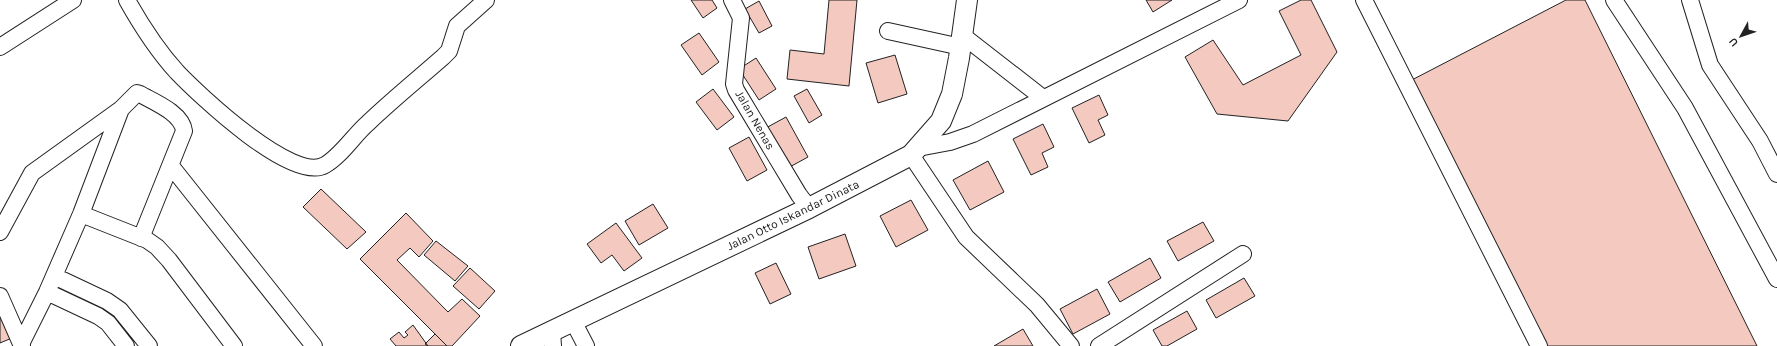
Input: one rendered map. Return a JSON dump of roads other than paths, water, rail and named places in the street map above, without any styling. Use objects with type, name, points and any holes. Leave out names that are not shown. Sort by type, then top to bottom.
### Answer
[{"type":"main road","name":"Jalan Otto Iskandar Dinata","points":[[521,346],[553,338],[573,321],[809,208],[915,151],[941,121],[952,94],[962,41],[966,0]]},
{"type":"street","points":[[0,47],[73,0]]},
{"type":"street","points":[[127,0],[156,47],[177,71],[214,108],[239,129],[284,158],[305,168],[315,169],[325,166],[367,123],[443,57],[449,51],[457,26],[486,0]]},
{"type":"street","name":"Jalan Nenas","points":[[732,0],[740,18],[734,84],[736,90],[799,195],[809,208]]},
{"type":"street","points":[[1071,346],[1037,305],[966,237],[915,151],[950,142],[973,134],[1239,0]]},
{"type":"street","points":[[1364,0],[1539,346]]},
{"type":"street","points":[[1614,0],[1685,108],[1777,279]]},
{"type":"street","points":[[1690,0],[1710,65],[1760,141],[1777,174]]},
{"type":"street","points":[[888,31],[962,41],[1042,98]]},
{"type":"street","points":[[0,232],[32,173],[121,109],[133,96],[140,94],[178,116],[183,125],[183,134],[141,238]]},
{"type":"street","points":[[21,345],[47,292],[81,214],[121,109]]},
{"type":"street","points":[[171,166],[314,346]]},
{"type":"street","points":[[81,214],[147,240],[157,247],[169,260],[234,346]]},
{"type":"street","points":[[1099,346],[1243,254]]},
{"type":"street","points":[[54,276],[108,301],[120,310],[149,346]]},
{"type":"street","points":[[47,292],[98,316],[108,323],[126,346]]},
{"type":"street","points":[[0,296],[21,345]]},
{"type":"street","points":[[573,321],[586,346]]}]
